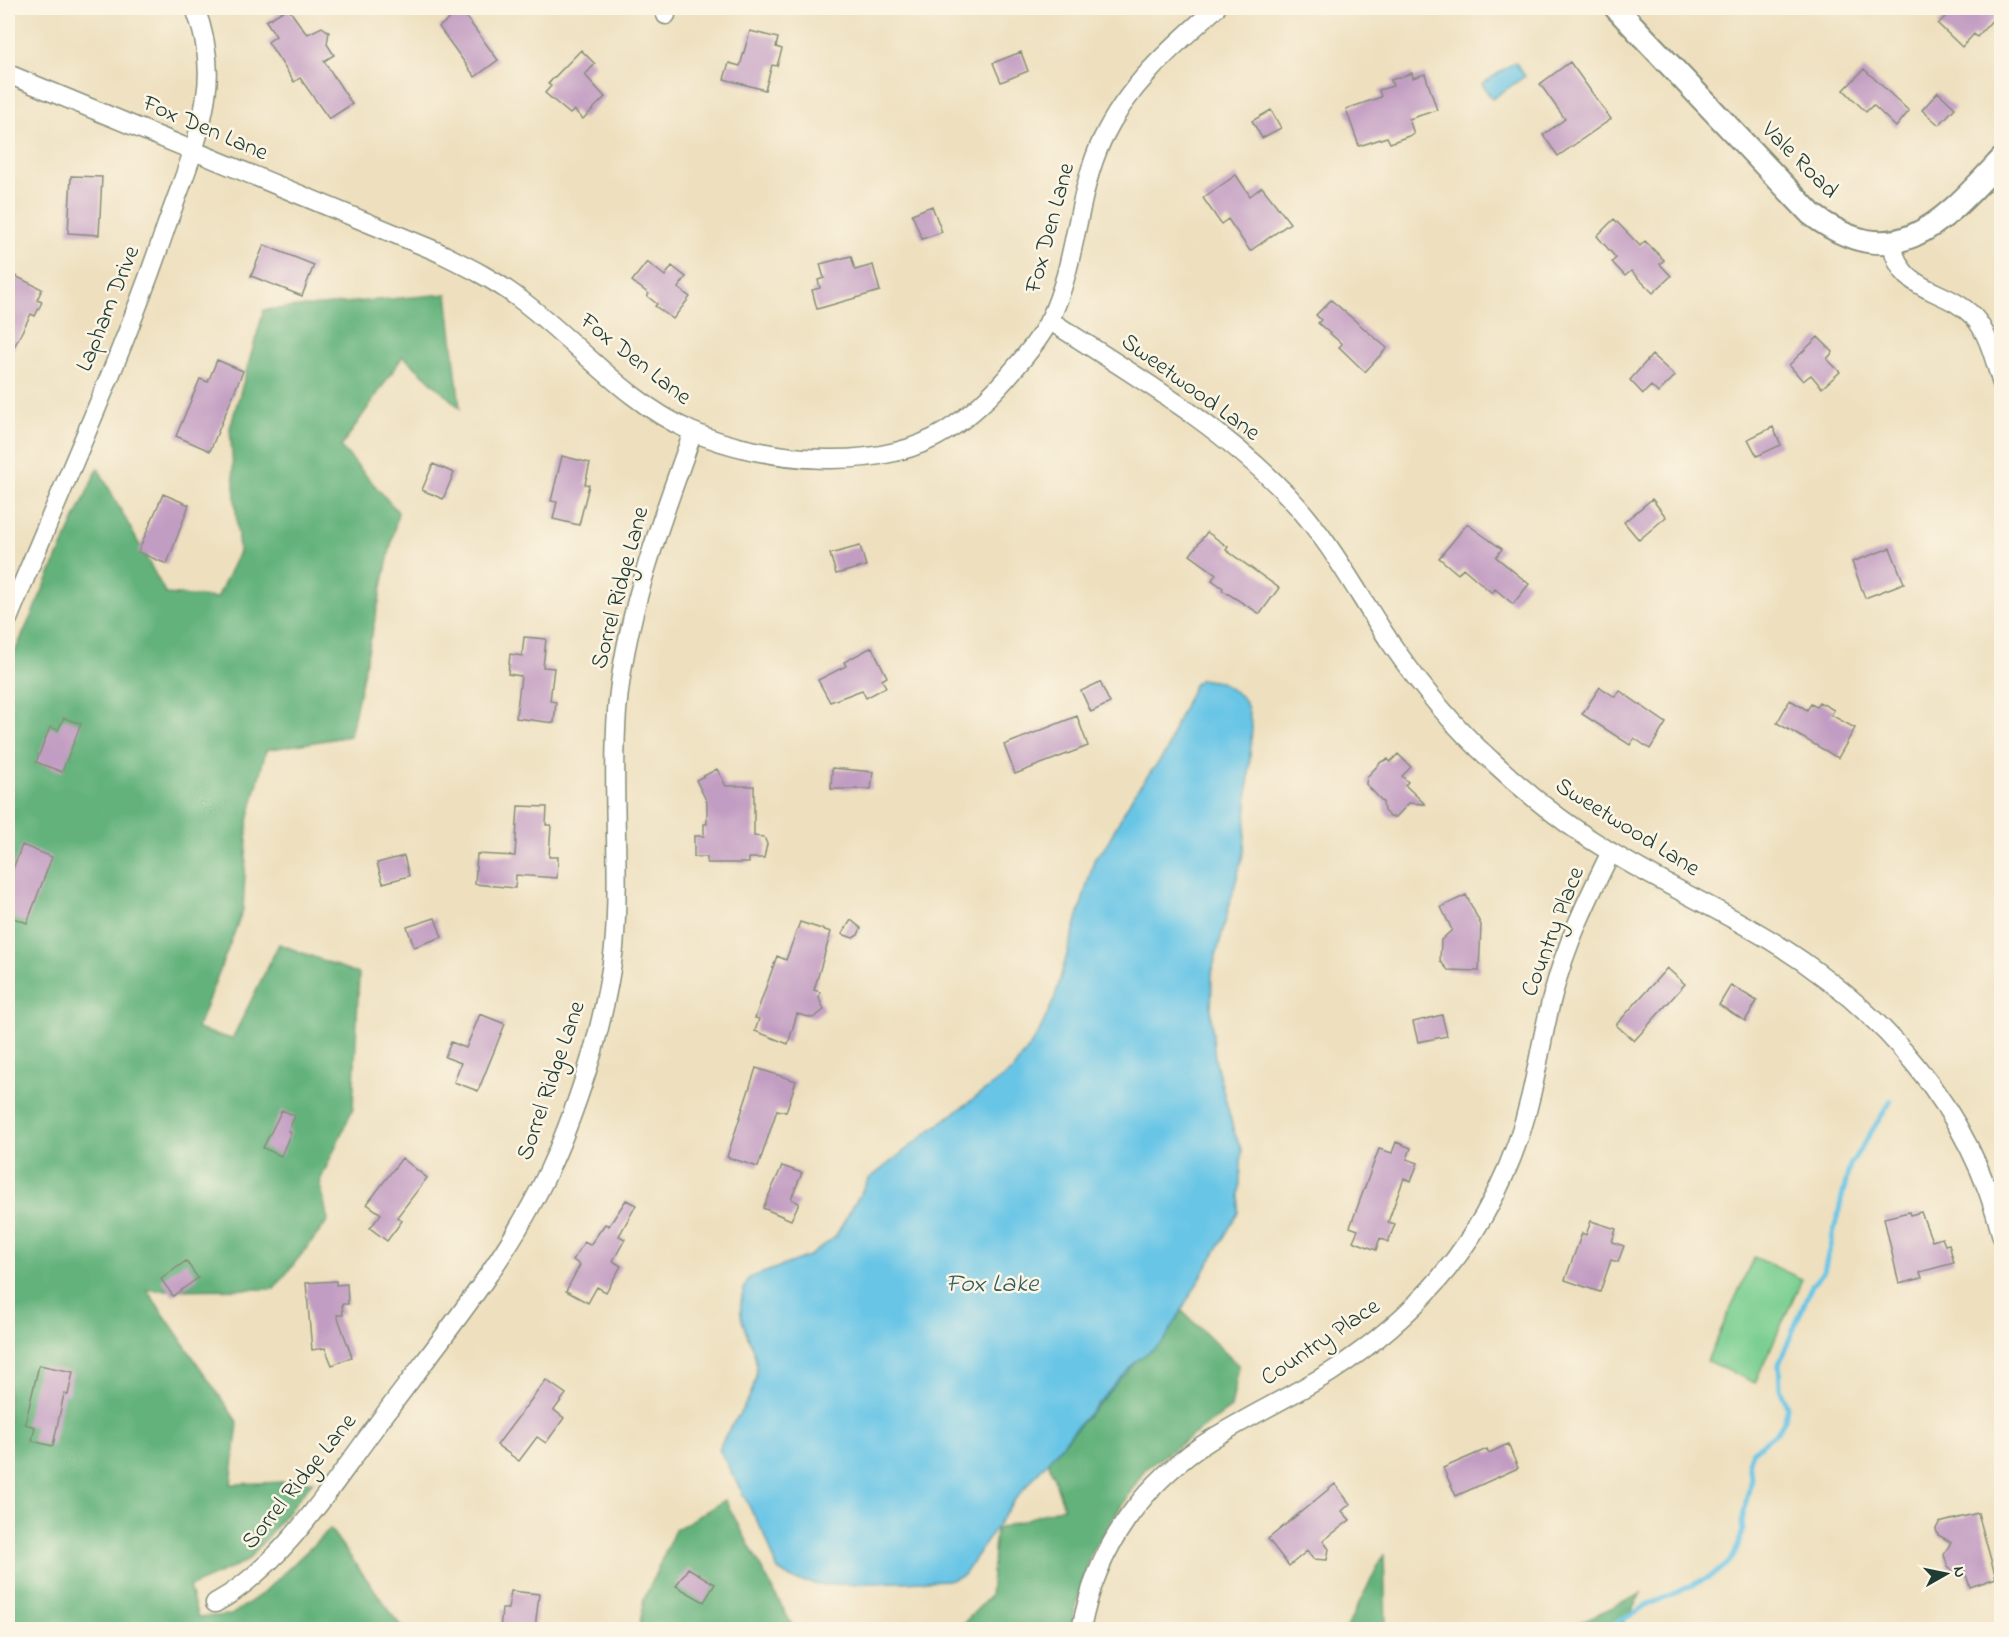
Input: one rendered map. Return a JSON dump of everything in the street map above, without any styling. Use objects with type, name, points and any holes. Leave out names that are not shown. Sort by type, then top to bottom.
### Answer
[{"type":"main road","name":"Vale Road","points":[[1616,8],[1811,214],[1829,228],[1851,238],[1892,242],[1919,234],[1940,220],[2001,159]]},
{"type":"street","name":"Lapham Drive","points":[[8,618],[146,286],[193,149],[206,97],[209,65],[207,43],[195,8]]},
{"type":"street","name":"Fox Den Lane","points":[[8,74],[436,251],[490,278],[518,297],[650,408],[693,432],[725,444],[806,458],[843,458],[892,453],[914,447],[945,432],[999,387],[1034,345],[1049,320],[1060,293],[1091,170],[1107,131],[1135,86],[1164,55],[1216,8]]},
{"type":"street","points":[[1892,242],[1897,266],[1914,282],[1960,306],[1973,317],[1983,331],[2001,384]]},
{"type":"street","name":"Sweetwood Lane","points":[[1049,320],[1192,413],[1290,497],[1330,547],[1390,641],[1455,726],[1524,790],[1611,852],[1777,945],[1810,967],[1892,1038],[1924,1074],[1965,1136],[1980,1169],[2001,1237]]},
{"type":"street","name":"Sorrel Ridge Lane","points":[[215,1604],[252,1579],[297,1528],[454,1323],[519,1227],[549,1171],[569,1123],[593,1050],[614,948],[614,765],[620,685],[642,584],[693,432]]},
{"type":"street","name":"Country Place","points":[[1081,1629],[1094,1579],[1108,1548],[1136,1505],[1159,1480],[1215,1437],[1331,1371],[1378,1339],[1418,1302],[1467,1244],[1502,1180],[1523,1125],[1557,980],[1584,906],[1611,852]]},
{"type":"green space","points":[[447,294],[460,408],[403,356],[341,447],[398,512],[350,736],[266,750],[248,821],[243,910],[197,1029],[232,1039],[279,944],[359,974],[353,1108],[320,1181],[328,1221],[274,1289],[147,1290],[238,1423],[231,1484],[313,1481],[247,1561],[189,1587],[198,1617],[231,1615],[263,1593],[330,1529],[403,1629],[8,1630],[8,667],[98,468],[166,594],[217,598],[239,552],[230,428],[264,310]]},
{"type":"green space","points":[[1754,1257],[1802,1279],[1755,1383],[1707,1361]]},
{"type":"green space","points":[[1180,1309],[1239,1366],[1231,1408],[1145,1469],[1091,1553],[1070,1629],[957,1630],[990,1596],[996,1529],[1064,1507],[1048,1461],[1137,1360],[1164,1341]]},
{"type":"green space","points":[[725,1500],[794,1629],[639,1630],[644,1599],[675,1530]]},
{"type":"green space","points":[[1384,1554],[1386,1629],[1346,1629]]},
{"type":"green space","points":[[1641,1594],[1619,1629],[1565,1629]]},
{"type":"water","points":[[1515,62],[1525,76],[1492,99],[1482,84]]},
{"type":"water","name":"Fox Lake","points":[[1200,679],[1220,682],[1241,696],[1247,706],[1252,726],[1244,851],[1212,971],[1211,1015],[1215,1059],[1234,1132],[1242,1150],[1238,1213],[1164,1341],[1137,1360],[1082,1421],[1013,1502],[963,1575],[951,1580],[819,1585],[792,1579],[778,1570],[767,1540],[719,1449],[749,1399],[755,1380],[754,1354],[742,1321],[741,1309],[742,1295],[749,1278],[809,1256],[835,1237],[869,1179],[932,1129],[1012,1071],[1037,1036],[1054,1000],[1095,857],[1104,849],[1134,794],[1167,751],[1174,728],[1194,685]]},
{"type":"building","points":[[288,8],[308,34],[322,27],[329,32],[327,44],[334,55],[324,61],[352,104],[329,119],[300,78],[294,82],[268,42],[276,36],[266,21]]},
{"type":"building","points":[[1954,8],[1987,8],[1996,16],[1977,37],[1974,34],[1962,47],[1938,24]]},
{"type":"building","points":[[461,10],[498,60],[475,77],[439,27]]},
{"type":"building","points":[[750,31],[778,38],[776,47],[782,49],[777,66],[772,65],[765,90],[724,79],[729,63],[740,66]]},
{"type":"building","points":[[581,50],[595,64],[585,75],[605,97],[583,119],[574,110],[570,114],[545,93],[551,86],[548,84]]},
{"type":"building","points":[[1021,52],[1028,71],[1001,82],[993,63]]},
{"type":"building","points":[[1570,62],[1611,119],[1558,156],[1543,135],[1565,119],[1540,84]]},
{"type":"building","points":[[1864,69],[1909,111],[1896,127],[1873,105],[1866,112],[1844,90]]},
{"type":"building","points":[[1412,73],[1413,78],[1425,74],[1437,110],[1409,119],[1414,134],[1390,143],[1387,137],[1359,146],[1346,109],[1381,97],[1379,90],[1393,86],[1391,80]]},
{"type":"building","points":[[1938,92],[1955,108],[1939,125],[1922,110]]},
{"type":"building","points":[[1271,110],[1281,128],[1262,138],[1252,121]]},
{"type":"building","points":[[1236,175],[1250,196],[1262,187],[1290,223],[1250,251],[1228,219],[1221,224],[1203,198]]},
{"type":"building","points":[[71,176],[102,177],[99,235],[68,233]]},
{"type":"building","points":[[932,206],[942,232],[922,239],[912,214]]},
{"type":"building","points":[[1614,219],[1640,246],[1645,241],[1664,260],[1660,264],[1671,276],[1653,293],[1631,271],[1625,276],[1612,262],[1616,258],[1597,236]]},
{"type":"building","points":[[264,245],[314,265],[302,296],[251,276]]},
{"type":"building","points":[[851,256],[855,270],[873,265],[880,291],[817,309],[812,290],[820,288],[818,280],[824,278],[820,264]]},
{"type":"building","points":[[647,262],[665,276],[672,266],[686,277],[678,288],[690,297],[673,319],[655,306],[657,304],[647,296],[649,294],[632,281]]},
{"type":"building","points":[[15,276],[42,289],[37,300],[42,302],[35,316],[31,314],[8,359],[8,292]]},
{"type":"building","points":[[1331,300],[1387,348],[1365,372],[1339,347],[1342,344],[1318,323],[1321,320],[1316,315]]},
{"type":"building","points":[[1818,337],[1833,352],[1827,359],[1840,372],[1822,388],[1811,375],[1803,381],[1789,365]]},
{"type":"building","points":[[1652,355],[1675,376],[1658,393],[1651,386],[1643,394],[1630,380]]},
{"type":"building","points":[[217,360],[243,371],[210,451],[176,436],[200,379],[208,382]]},
{"type":"building","points":[[1773,427],[1781,445],[1757,456],[1748,439]]},
{"type":"building","points":[[562,456],[590,463],[585,484],[589,485],[579,525],[553,519],[557,502],[551,501]]},
{"type":"building","points":[[433,464],[454,473],[443,499],[422,490]]},
{"type":"building","points":[[163,494],[189,505],[167,564],[138,552]]},
{"type":"building","points":[[1652,499],[1666,517],[1639,540],[1624,522]]},
{"type":"building","points":[[1467,524],[1502,549],[1496,557],[1529,584],[1513,604],[1495,589],[1492,593],[1463,568],[1458,574],[1439,558]]},
{"type":"building","points":[[1207,532],[1228,547],[1226,550],[1279,588],[1260,614],[1222,590],[1223,588],[1212,580],[1216,574],[1190,555]]},
{"type":"building","points":[[860,546],[866,566],[836,574],[830,554]]},
{"type":"building","points":[[1890,548],[1904,583],[1865,598],[1852,562]]},
{"type":"building","points":[[524,637],[546,639],[543,667],[554,668],[550,701],[556,702],[554,723],[516,718],[521,676],[508,674],[510,654],[522,656]]},
{"type":"building","points":[[872,647],[887,677],[882,680],[886,687],[866,698],[862,690],[830,702],[818,680],[846,666],[844,662]]},
{"type":"building","points":[[1100,682],[1110,703],[1091,712],[1081,691]]},
{"type":"building","points":[[1600,687],[1615,697],[1620,691],[1666,723],[1650,749],[1634,738],[1630,745],[1582,714]]},
{"type":"building","points":[[1790,700],[1807,710],[1811,704],[1816,707],[1819,702],[1834,710],[1831,715],[1855,728],[1838,758],[1777,723]]},
{"type":"building","points":[[1077,716],[1088,746],[1015,774],[1004,745]]},
{"type":"building","points":[[64,718],[81,724],[62,772],[36,762],[50,727],[58,730]]},
{"type":"building","points":[[1398,754],[1411,767],[1402,776],[1408,782],[1405,785],[1425,804],[1409,803],[1396,817],[1390,817],[1384,811],[1383,802],[1366,784],[1367,777],[1381,762],[1388,759],[1390,762]]},
{"type":"building","points":[[832,768],[873,772],[871,789],[831,789]]},
{"type":"building","points":[[717,769],[726,786],[754,786],[754,836],[764,837],[767,844],[764,858],[749,858],[749,863],[707,863],[707,857],[694,857],[694,836],[704,836],[704,824],[707,824],[707,802],[696,780]]},
{"type":"building","points":[[518,806],[547,807],[546,825],[551,825],[549,857],[558,857],[557,878],[516,875],[515,888],[475,884],[477,854],[515,856]]},
{"type":"building","points":[[22,845],[52,857],[27,923],[8,916],[8,882]]},
{"type":"building","points":[[404,856],[409,876],[383,883],[377,863]]},
{"type":"building","points":[[1466,895],[1481,925],[1479,971],[1448,970],[1440,961],[1441,940],[1452,930],[1441,907]]},
{"type":"building","points":[[435,918],[442,937],[414,947],[407,927]]},
{"type":"building","points":[[851,920],[861,928],[858,935],[853,938],[842,934]]},
{"type":"building","points":[[800,922],[831,932],[814,990],[820,992],[819,998],[824,1010],[813,1018],[797,1014],[788,1044],[755,1031],[759,1019],[755,1018],[777,956],[786,960]]},
{"type":"building","points":[[1667,968],[1685,984],[1634,1041],[1616,1025]]},
{"type":"building","points":[[1731,985],[1757,1001],[1745,1021],[1719,1005]]},
{"type":"building","points":[[480,1014],[505,1024],[478,1091],[454,1082],[461,1063],[445,1057],[451,1042],[466,1048]]},
{"type":"building","points":[[1442,1015],[1447,1036],[1418,1042],[1413,1022]]},
{"type":"building","points":[[756,1068],[796,1081],[786,1112],[777,1110],[758,1167],[727,1157]]},
{"type":"building","points":[[282,1110],[295,1116],[281,1156],[263,1148]]},
{"type":"building","points":[[1396,1142],[1411,1148],[1407,1159],[1418,1163],[1411,1181],[1404,1178],[1388,1222],[1395,1224],[1388,1242],[1380,1238],[1376,1250],[1353,1241],[1358,1230],[1350,1227],[1379,1149],[1392,1153]]},
{"type":"building","points":[[402,1158],[427,1178],[397,1217],[402,1221],[387,1241],[370,1228],[381,1214],[367,1204]]},
{"type":"building","points":[[782,1166],[802,1173],[791,1199],[799,1203],[791,1220],[763,1208]]},
{"type":"building","points":[[626,1200],[636,1205],[619,1236],[625,1239],[613,1261],[621,1266],[606,1292],[597,1287],[588,1303],[566,1291],[580,1265],[573,1260],[584,1242],[590,1245],[605,1224],[609,1226]]},
{"type":"building","points":[[1909,1212],[1910,1215],[1921,1212],[1932,1241],[1942,1238],[1945,1245],[1949,1244],[1954,1263],[1920,1272],[1922,1278],[1899,1284],[1884,1218]]},
{"type":"building","points":[[1591,1221],[1616,1229],[1612,1242],[1624,1246],[1618,1262],[1611,1260],[1600,1292],[1565,1280],[1582,1233],[1586,1235]]},
{"type":"building","points":[[186,1261],[198,1278],[173,1296],[161,1279]]},
{"type":"building","points":[[336,1281],[336,1285],[347,1284],[348,1304],[342,1304],[343,1315],[337,1315],[352,1357],[332,1365],[325,1348],[312,1350],[306,1283]]},
{"type":"building","points":[[39,1365],[73,1372],[68,1395],[64,1394],[53,1446],[32,1441],[35,1427],[25,1424]]},
{"type":"building","points":[[546,1380],[566,1394],[554,1410],[564,1418],[546,1443],[537,1437],[519,1461],[497,1445]]},
{"type":"building","points":[[1508,1444],[1518,1468],[1456,1496],[1443,1468],[1487,1449],[1489,1453]]},
{"type":"building","points":[[1335,1484],[1350,1504],[1342,1511],[1350,1520],[1323,1541],[1329,1549],[1327,1560],[1313,1559],[1307,1551],[1289,1566],[1268,1539]]},
{"type":"building","points":[[1978,1513],[1996,1578],[1970,1587],[1964,1569],[1954,1572],[1948,1567],[1944,1555],[1951,1542],[1938,1535],[1936,1529],[1939,1523]]},
{"type":"building","points":[[688,1568],[715,1584],[704,1602],[676,1586]]},
{"type":"building","points":[[511,1591],[539,1594],[535,1629],[500,1629],[502,1609],[508,1609]]},
{"type":"waterway","points":[[1609,1630],[1637,1610],[1711,1575],[1725,1566],[1735,1554],[1743,1531],[1742,1522],[1751,1478],[1749,1460],[1752,1452],[1777,1432],[1785,1419],[1787,1406],[1780,1388],[1779,1364],[1812,1285],[1824,1271],[1850,1165],[1891,1101]]}]
